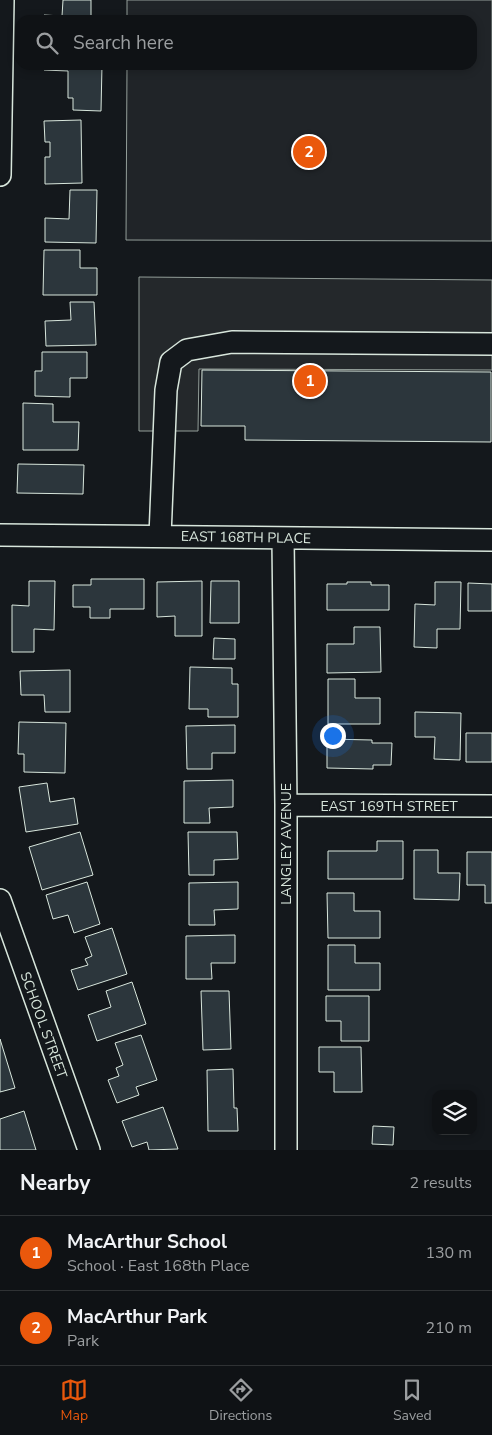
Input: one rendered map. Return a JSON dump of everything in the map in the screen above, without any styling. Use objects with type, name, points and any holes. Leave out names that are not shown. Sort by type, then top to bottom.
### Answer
[{"type":"street","points":[[0,164],[3,0]]},
{"type":"street","points":[[160,536],[166,390],[171,362],[186,350],[232,342],[492,344]]},
{"type":"street","name":"EAST 168TH PLACE","points":[[0,535],[492,540]]},
{"type":"street","name":"LANGLEY AVENUE","points":[[283,538],[286,805],[286,1150]]},
{"type":"street","name":"EAST 169TH STREET","points":[[286,805],[492,806]]},
{"type":"street","name":"SCHOOL STREET","points":[[0,900],[89,1150]]},
{"type":"shaded area","points":[[127,0],[492,0],[492,241],[126,240],[127,70],[477,70],[477,15],[127,15]]},
{"type":"shaded area","points":[[139,277],[492,280],[492,370],[199,369],[198,431],[139,431]]},
{"type":"building","points":[[63,0],[91,0],[91,15],[62,15]]},
{"type":"building","points":[[44,70],[102,70],[101,111],[73,110],[73,98],[68,98],[68,71]]},
{"type":"building","points":[[81,120],[82,183],[45,184],[45,157],[50,157],[50,142],[45,142],[44,121]]},
{"type":"building","points":[[70,190],[97,190],[96,243],[45,242],[45,218],[69,219]]},
{"type":"building","points":[[44,250],[80,250],[80,268],[97,268],[97,295],[43,295]]},
{"type":"building","points":[[70,302],[94,302],[96,345],[46,346],[45,321],[71,320]]},
{"type":"building","points":[[42,352],[87,352],[87,378],[70,378],[70,397],[35,396],[35,371],[42,371]]},
{"type":"building","points":[[202,370],[491,372],[491,442],[245,440],[245,426],[201,426]]},
{"type":"building","points":[[23,403],[53,404],[53,422],[79,422],[78,450],[23,450]]},
{"type":"building","points":[[18,464],[84,465],[83,494],[17,493]]},
{"type":"building","points":[[91,579],[144,579],[144,609],[110,609],[110,618],[90,618],[90,607],[73,607],[73,585],[91,585]]},
{"type":"building","points":[[29,581],[55,581],[54,630],[34,629],[34,652],[12,652],[12,605],[29,606]]},
{"type":"building","points":[[202,581],[202,636],[175,636],[175,616],[157,617],[157,582]]},
{"type":"building","points":[[211,581],[239,581],[239,623],[210,623]]},
{"type":"building","points":[[347,582],[371,582],[371,585],[389,585],[389,610],[327,610],[327,584],[347,584]]},
{"type":"building","points":[[435,582],[461,582],[460,629],[437,629],[437,648],[414,647],[415,604],[435,605]]},
{"type":"building","points":[[468,583],[492,584],[492,611],[468,611]]},
{"type":"building","points":[[354,627],[380,627],[381,672],[327,673],[327,644],[354,644]]},
{"type":"building","points":[[214,638],[235,639],[235,659],[213,659]]},
{"type":"building","points":[[190,667],[232,668],[232,684],[238,684],[238,717],[208,717],[208,709],[189,709]]},
{"type":"building","points":[[70,670],[70,712],[45,712],[44,695],[21,695],[20,671]]},
{"type":"building","points":[[328,679],[355,679],[355,698],[380,698],[380,724],[328,724]]},
{"type":"building","points":[[415,712],[461,713],[460,760],[434,759],[435,737],[415,737]]},
{"type":"building","points":[[19,722],[66,723],[65,773],[24,772],[24,754],[18,754]]},
{"type":"building","points":[[235,725],[235,753],[212,753],[212,769],[187,769],[186,726]]},
{"type":"building","points":[[466,733],[492,733],[492,762],[466,762]]},
{"type":"building","points":[[327,739],[372,740],[372,743],[392,743],[391,765],[373,765],[373,769],[327,768]]},
{"type":"building","points":[[233,780],[233,807],[209,808],[210,823],[184,823],[184,781]]},
{"type":"building","points":[[47,783],[50,802],[74,798],[78,824],[26,832],[19,787]]},
{"type":"building","points":[[80,832],[93,875],[42,890],[29,847]]},
{"type":"building","points":[[188,832],[237,832],[238,859],[214,860],[214,875],[189,875]]},
{"type":"building","points":[[377,841],[403,841],[403,879],[328,879],[328,851],[377,851]]},
{"type":"building","points":[[414,850],[438,850],[438,873],[460,873],[459,900],[414,899]]},
{"type":"building","points":[[467,852],[492,852],[492,903],[485,903],[485,885],[467,885]]},
{"type":"building","points":[[87,882],[100,924],[74,933],[68,915],[53,919],[46,895]]},
{"type":"building","points":[[238,882],[238,909],[214,910],[215,925],[189,925],[189,883]]},
{"type":"building","points":[[327,893],[354,893],[354,911],[380,911],[380,938],[328,938]]},
{"type":"building","points":[[112,928],[127,974],[78,990],[71,970],[88,965],[85,959],[92,956],[85,937]]},
{"type":"building","points":[[235,935],[235,963],[211,963],[212,979],[186,979],[186,936]]},
{"type":"building","points":[[328,945],[355,945],[355,963],[380,963],[380,990],[328,990]]},
{"type":"building","points":[[132,982],[146,1024],[97,1041],[88,1015],[111,1007],[106,991]]},
{"type":"building","points":[[201,991],[229,991],[231,1049],[203,1050]]},
{"type":"building","points":[[326,996],[369,996],[369,1041],[341,1041],[341,1021],[326,1021]]},
{"type":"building","points":[[141,1035],[157,1080],[136,1087],[139,1095],[117,1103],[108,1080],[119,1076],[116,1068],[123,1065],[115,1043]]},
{"type":"building","points":[[0,1039],[15,1088],[0,1092]]},
{"type":"building","points":[[319,1047],[361,1047],[362,1092],[334,1092],[334,1072],[319,1072]]},
{"type":"building","points":[[233,1069],[234,1108],[237,1108],[238,1131],[208,1131],[207,1070]]},
{"type":"building","points":[[163,1107],[178,1149],[149,1150],[147,1142],[132,1147],[122,1121]]},
{"type":"building","points":[[24,1111],[36,1150],[0,1150],[0,1119]]},
{"type":"building","points":[[373,1126],[394,1127],[393,1145],[372,1144]]},
{"type":"place","name":"MacArthur Park","points":[[309,152]]},
{"type":"place","name":"MacArthur School","points":[[310,381]]}]
